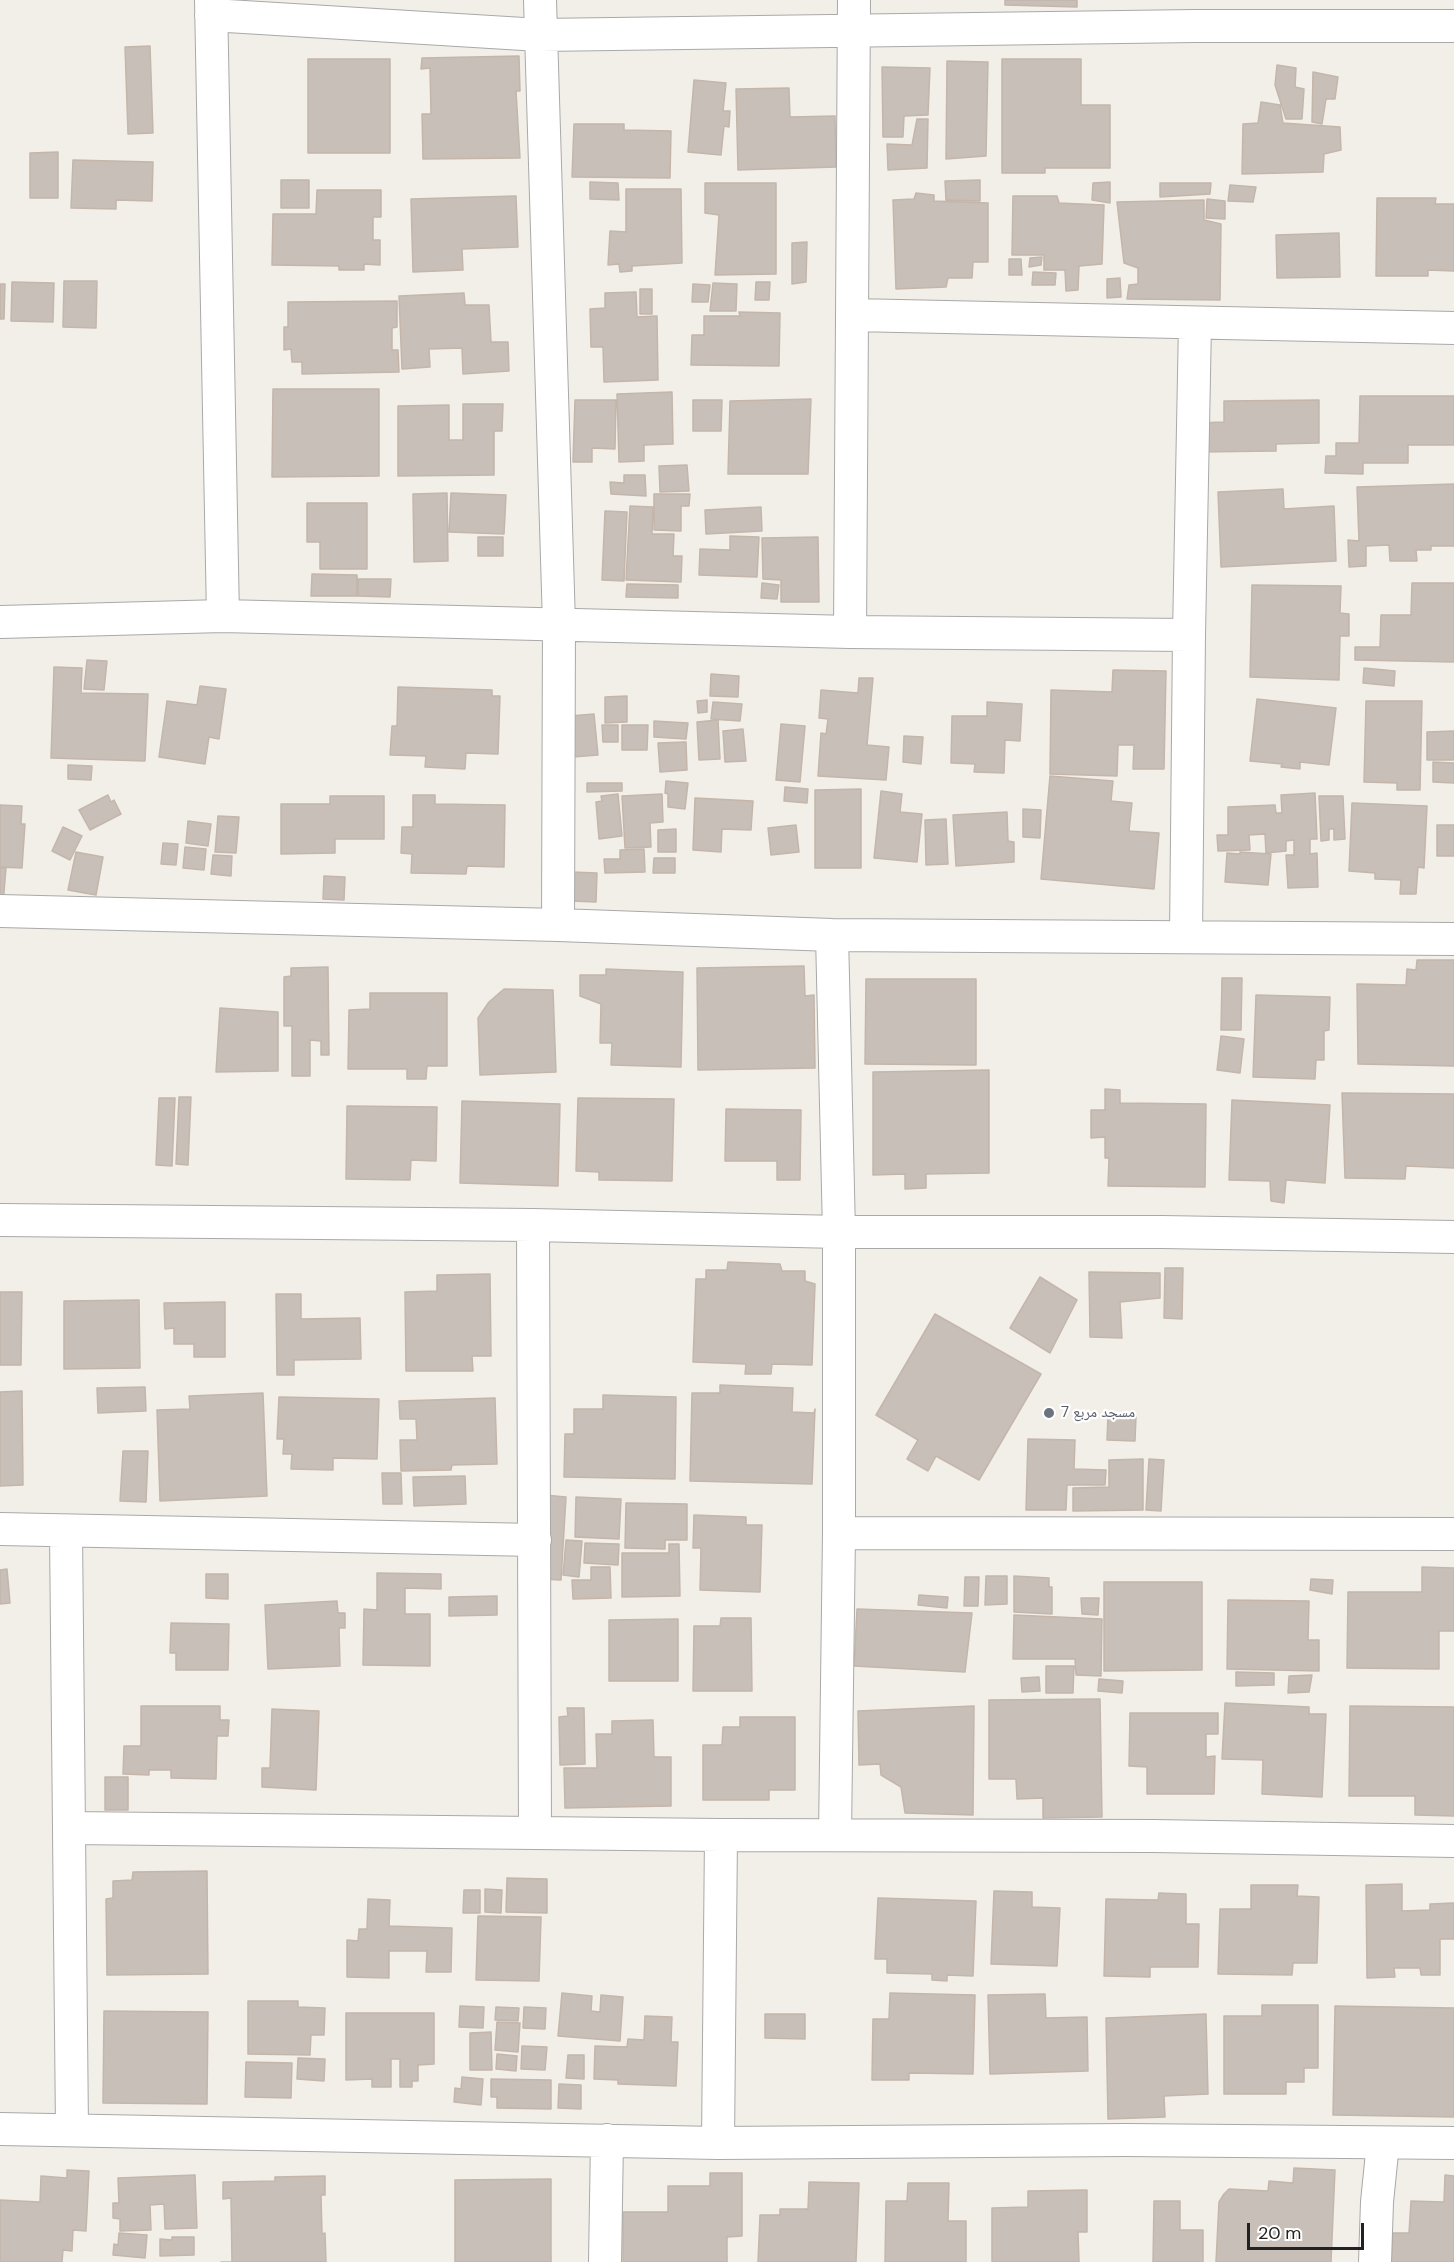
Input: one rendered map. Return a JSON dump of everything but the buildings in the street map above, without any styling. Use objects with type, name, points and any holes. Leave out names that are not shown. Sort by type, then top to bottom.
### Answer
[{"type":"street","points":[[540,0],[559,624],[558,924]]},
{"type":"street","points":[[850,632],[854,0]]},
{"type":"street","points":[[223,616],[211,7],[540,35],[1195,26],[1454,26]]},
{"type":"street","points":[[853,315],[1454,328]]},
{"type":"street","points":[[1186,937],[1189,636],[1196,323]]},
{"type":"street","points":[[0,622],[223,616],[850,632],[1189,636]]},
{"type":"street","points":[[0,911],[558,924],[832,935],[1454,939]]},
{"type":"street","points":[[832,935],[839,1232],[839,1533],[835,1835]]},
{"type":"street","points":[[0,1220],[533,1225],[839,1232],[1162,1232],[1454,1237]]},
{"type":"street","points":[[533,1225],[535,1832]]},
{"type":"street","points":[[0,1529],[535,1540]]},
{"type":"street","points":[[66,1532],[72,2129]]},
{"type":"street","points":[[839,1533],[1454,1534]]},
{"type":"street","points":[[70,1828],[721,1835],[1153,1836],[1454,1841]]},
{"type":"street","points":[[718,2143],[721,1835]]},
{"type":"street","points":[[0,2129],[718,2143],[1126,2140],[1454,2143]]},
{"type":"street","points":[[605,2262],[607,2140]]},
{"type":"street","points":[[1375,2262],[1377,2202],[1383,2143]]},
{"type":"place","name":"مسجد مربع 7","points":[[1049,1413]]}]
